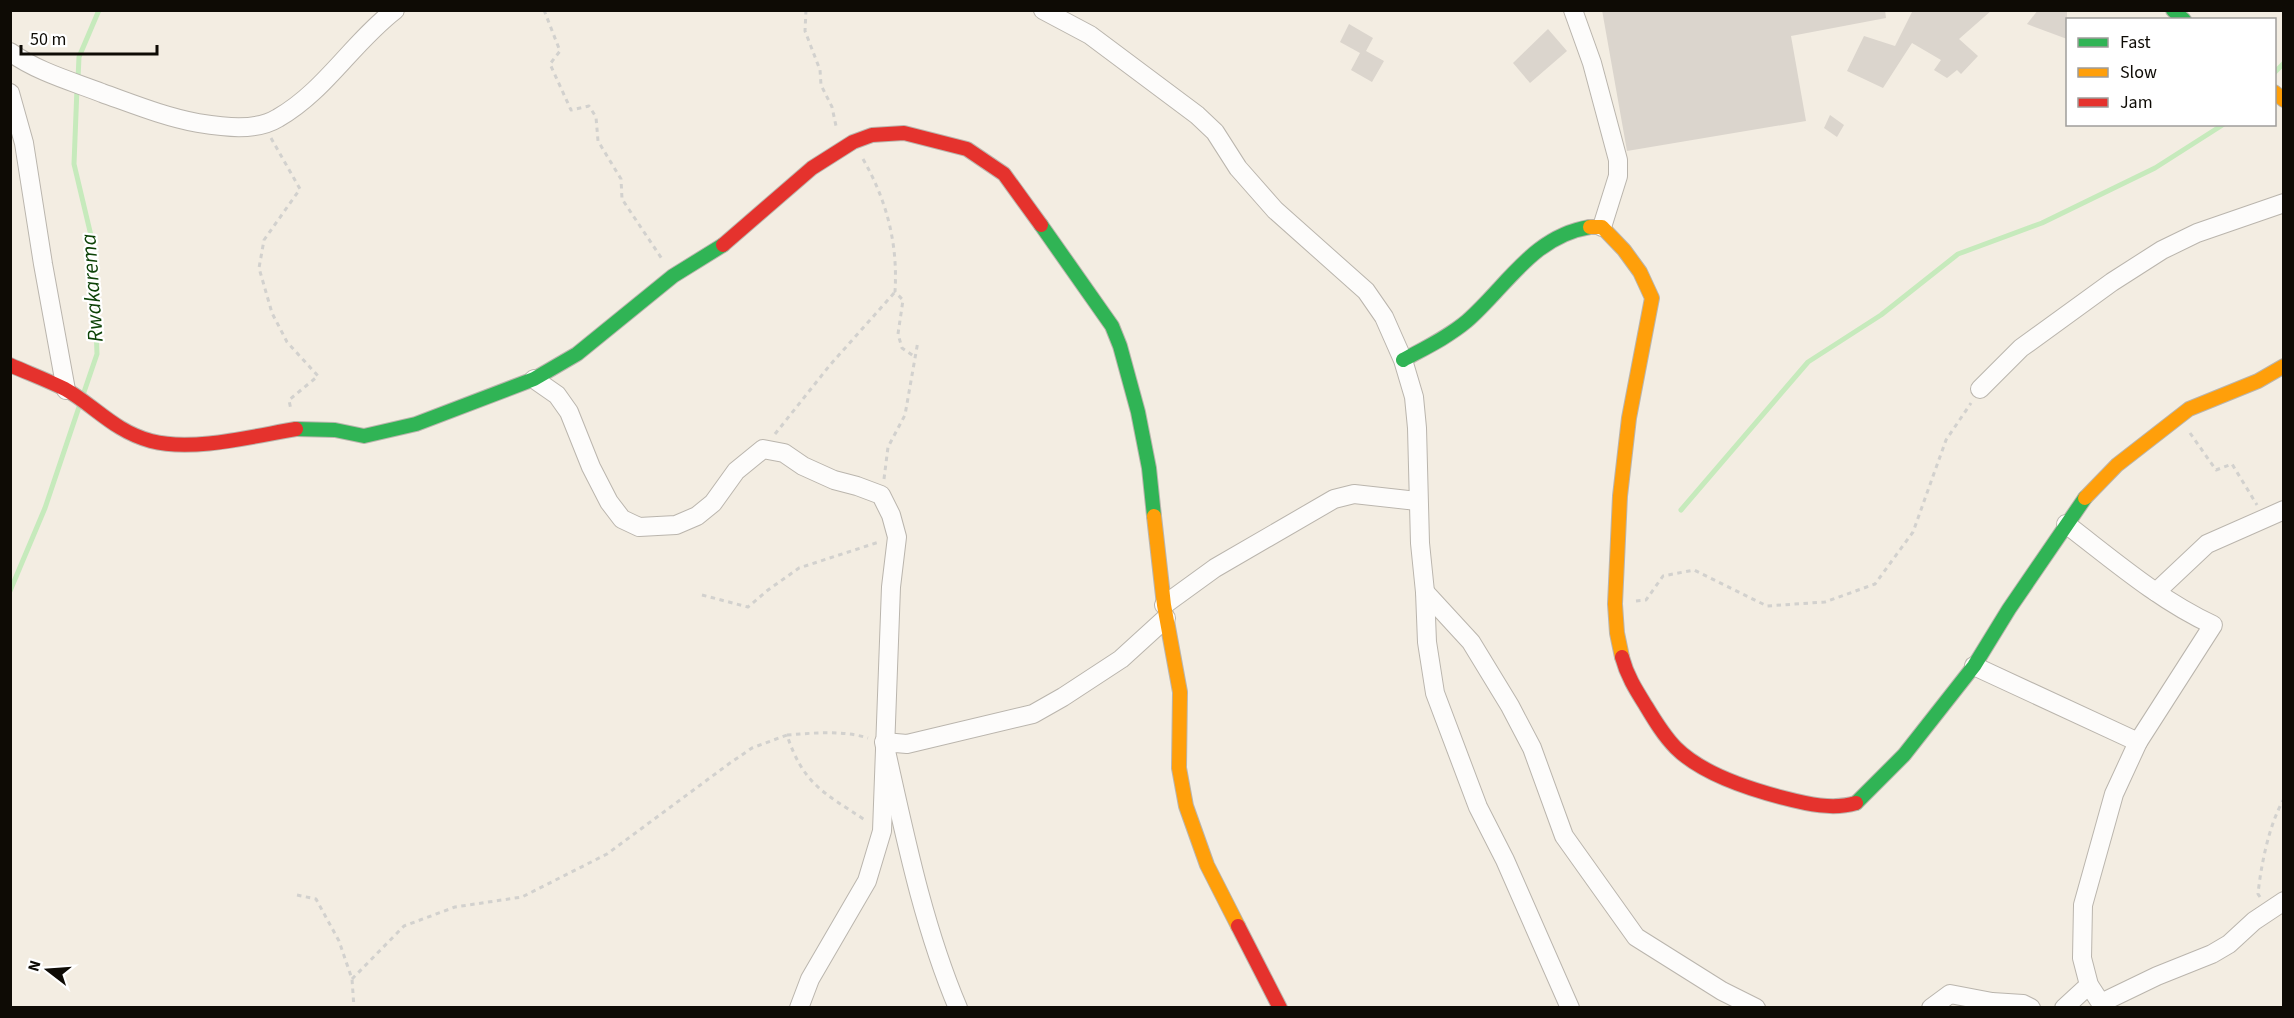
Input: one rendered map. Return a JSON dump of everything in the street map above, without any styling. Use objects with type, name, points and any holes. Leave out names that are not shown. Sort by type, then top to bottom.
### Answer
[{"type":"main road","points":[[10,365],[66,390],[113,425],[151,441],[208,443],[296,429],[335,430],[364,436],[383,432],[444,415],[534,380],[577,354],[673,276],[720,247],[812,168],[850,144],[872,135],[904,133],[967,149],[1004,174],[1112,326],[1132,387],[1144,440],[1165,611],[1180,693],[1179,768],[1194,832],[1216,884],[1280,1008]]},
{"type":"main road","points":[[1403,360],[1453,331],[1473,316],[1516,267],[1541,245],[1587,226],[1602,226],[1640,272],[1652,298],[1629,418],[1617,537],[1615,604],[1617,633],[1627,673],[1662,731],[1676,748],[1691,760],[1743,787],[1804,803],[1842,807],[1856,803],[1904,755],[1974,666],[2066,524],[2086,497],[2116,465],[2189,409],[2258,381],[2283,366]]},
{"type":"street","points":[[10,52],[41,70],[132,104],[195,122],[252,127],[276,120],[321,87],[363,38],[395,10]]},
{"type":"street","points":[[1042,10],[1090,35],[1197,115],[1215,132],[1238,168],[1275,210],[1366,291],[1384,317],[1403,360],[1414,397],[1417,501],[1427,642],[1435,693],[1478,807],[1505,860],[1570,1008]]},
{"type":"street","points":[[1573,10],[1592,63],[1618,159],[1618,176],[1602,226]]},
{"type":"street","points":[[10,93],[24,143],[66,390]]},
{"type":"street","points":[[1980,389],[2021,348],[2112,282],[2162,250],[2198,233],[2283,203]]},
{"type":"street","points":[[534,380],[557,395],[569,412],[591,467],[609,502],[622,519],[639,527],[676,525],[697,516],[713,503],[736,471],[763,449],[784,453],[803,466],[834,480],[881,495],[891,515],[897,537],[891,587],[882,831],[867,881],[810,980],[799,1008]]},
{"type":"street","points":[[884,742],[907,744],[1033,714],[1121,659],[1165,611],[1215,568],[1334,499],[1354,494],[1417,501]]},
{"type":"street","points":[[2156,592],[2207,544],[2283,510]]},
{"type":"street","points":[[2066,524],[2156,592],[2184,611],[2213,625],[2138,742],[2114,794],[2083,905],[2082,958],[2089,985],[2103,1006],[2157,976],[2212,954],[2229,944],[2254,921],[2277,906]]},
{"type":"street","points":[[1425,592],[1471,642],[1510,705],[1532,748],[1564,836],[1636,937],[1722,991],[1756,1008]]},
{"type":"street","points":[[1974,666],[2138,742]]},
{"type":"street","points":[[884,742],[904,833],[925,908],[958,1008]]},
{"type":"street","points":[[2064,1008],[2089,985]]},
{"type":"street","points":[[1932,1008],[1950,994],[1992,1002],[2023,1004],[2031,1008]]},
{"type":"path","points":[[544,10],[560,51],[550,64],[571,110],[589,106],[596,117],[598,141],[621,179],[622,199],[673,276]]},
{"type":"path","points":[[763,449],[830,365],[895,292],[893,237],[886,208],[873,176],[835,124],[832,107],[821,85],[820,70],[805,31],[806,10]]},
{"type":"path","points":[[262,124],[300,189],[264,240],[258,268],[272,313],[286,342],[318,376],[289,400],[296,429]]},
{"type":"path","points":[[895,292],[903,300],[898,334],[902,348],[915,357]]},
{"type":"path","points":[[881,495],[888,447],[905,415],[918,341]]},
{"type":"path","points":[[1615,604],[1646,600],[1663,576],[1694,570],[1767,606],[1825,602],[1875,584],[1913,532],[1946,441],[1980,389]]},
{"type":"path","points":[[2178,417],[2216,471],[2232,464],[2264,517]]},
{"type":"path","points":[[702,595],[748,607],[800,568],[897,537]]},
{"type":"path","points":[[352,979],[404,926],[455,907],[522,897],[606,854],[752,748],[787,735],[856,734],[884,742]]},
{"type":"path","points":[[787,735],[795,760],[818,789],[882,831]]},
{"type":"path","points":[[2277,906],[2258,894],[2260,875],[2277,811],[2283,799]]},
{"type":"path","points":[[297,895],[316,899],[339,941],[352,979],[354,1008]]},
{"type":"building","points":[[1602,10],[1885,10],[1886,18],[1791,36],[1806,121],[1627,151]]},
{"type":"building","points":[[1913,10],[1992,10],[1959,39],[1978,56],[1961,74],[1957,70],[1947,78],[1934,70],[1941,60],[1912,43],[1883,88],[1847,71],[1864,36],[1895,46]]},
{"type":"building","points":[[2038,10],[2067,10],[2066,39],[2027,24]]},
{"type":"building","points":[[1349,24],[1373,38],[1366,51],[1384,61],[1372,82],[1351,70],[1360,53],[1340,42]]},
{"type":"building","points":[[1548,29],[1567,51],[1530,83],[1513,63]]},
{"type":"building","points":[[1830,115],[1844,125],[1837,137],[1824,128]]},
{"type":"waterway","name":"Rwakarema","points":[[78,79],[79,57],[99,10]]},
{"type":"waterway","points":[[2276,71],[2284,63]]},
{"type":"waterway","name":"Rwakarema","points":[[77,88],[74,164],[93,244],[97,354],[83,395]]},
{"type":"waterway","points":[[1681,510],[1808,362],[1881,315],[1958,254],[2042,223],[2155,168],[2221,126]]},
{"type":"waterway","name":"Rwakarema","points":[[10,591],[45,508],[79,407]]},
{"type":"traffic: fast","points":[[2173,10],[2182,18]]},
{"type":"traffic: fast","points":[[1041,225],[1112,326],[1120,346],[1138,412],[1149,468],[1154,516]]},
{"type":"traffic: fast","points":[[1403,360],[1460,327],[1537,251],[1570,232],[1590,227]]},
{"type":"traffic: fast","points":[[296,429],[335,430],[364,436],[416,424],[534,379],[577,354],[673,276],[723,245]]},
{"type":"traffic: fast","points":[[1856,803],[1904,755],[1974,666],[2009,609],[2085,498]]},
{"type":"traffic: slow","points":[[2276,94],[2284,100]]},
{"type":"traffic: slow","points":[[1590,227],[1602,227],[1624,250],[1640,272],[1652,298],[1629,418],[1620,496],[1615,604],[1617,633],[1622,657]]},
{"type":"traffic: slow","points":[[2085,498],[2117,465],[2189,409],[2258,381],[2284,366]]},
{"type":"traffic: slow","points":[[1154,516],[1164,605],[1180,692],[1179,768],[1186,806],[1207,865],[1238,926]]},
{"type":"traffic: jam","points":[[723,245],[812,168],[853,142],[872,135],[904,133],[967,149],[1004,174],[1041,225]]},
{"type":"traffic: jam","points":[[10,365],[65,389],[115,425],[151,441],[185,445],[204,444],[296,429]]},
{"type":"traffic: jam","points":[[1622,657],[1632,683],[1664,733],[1676,748],[1699,766],[1741,785],[1793,800],[1829,806],[1856,803]]},
{"type":"traffic: jam","points":[[1238,926],[1280,1008]]}]
